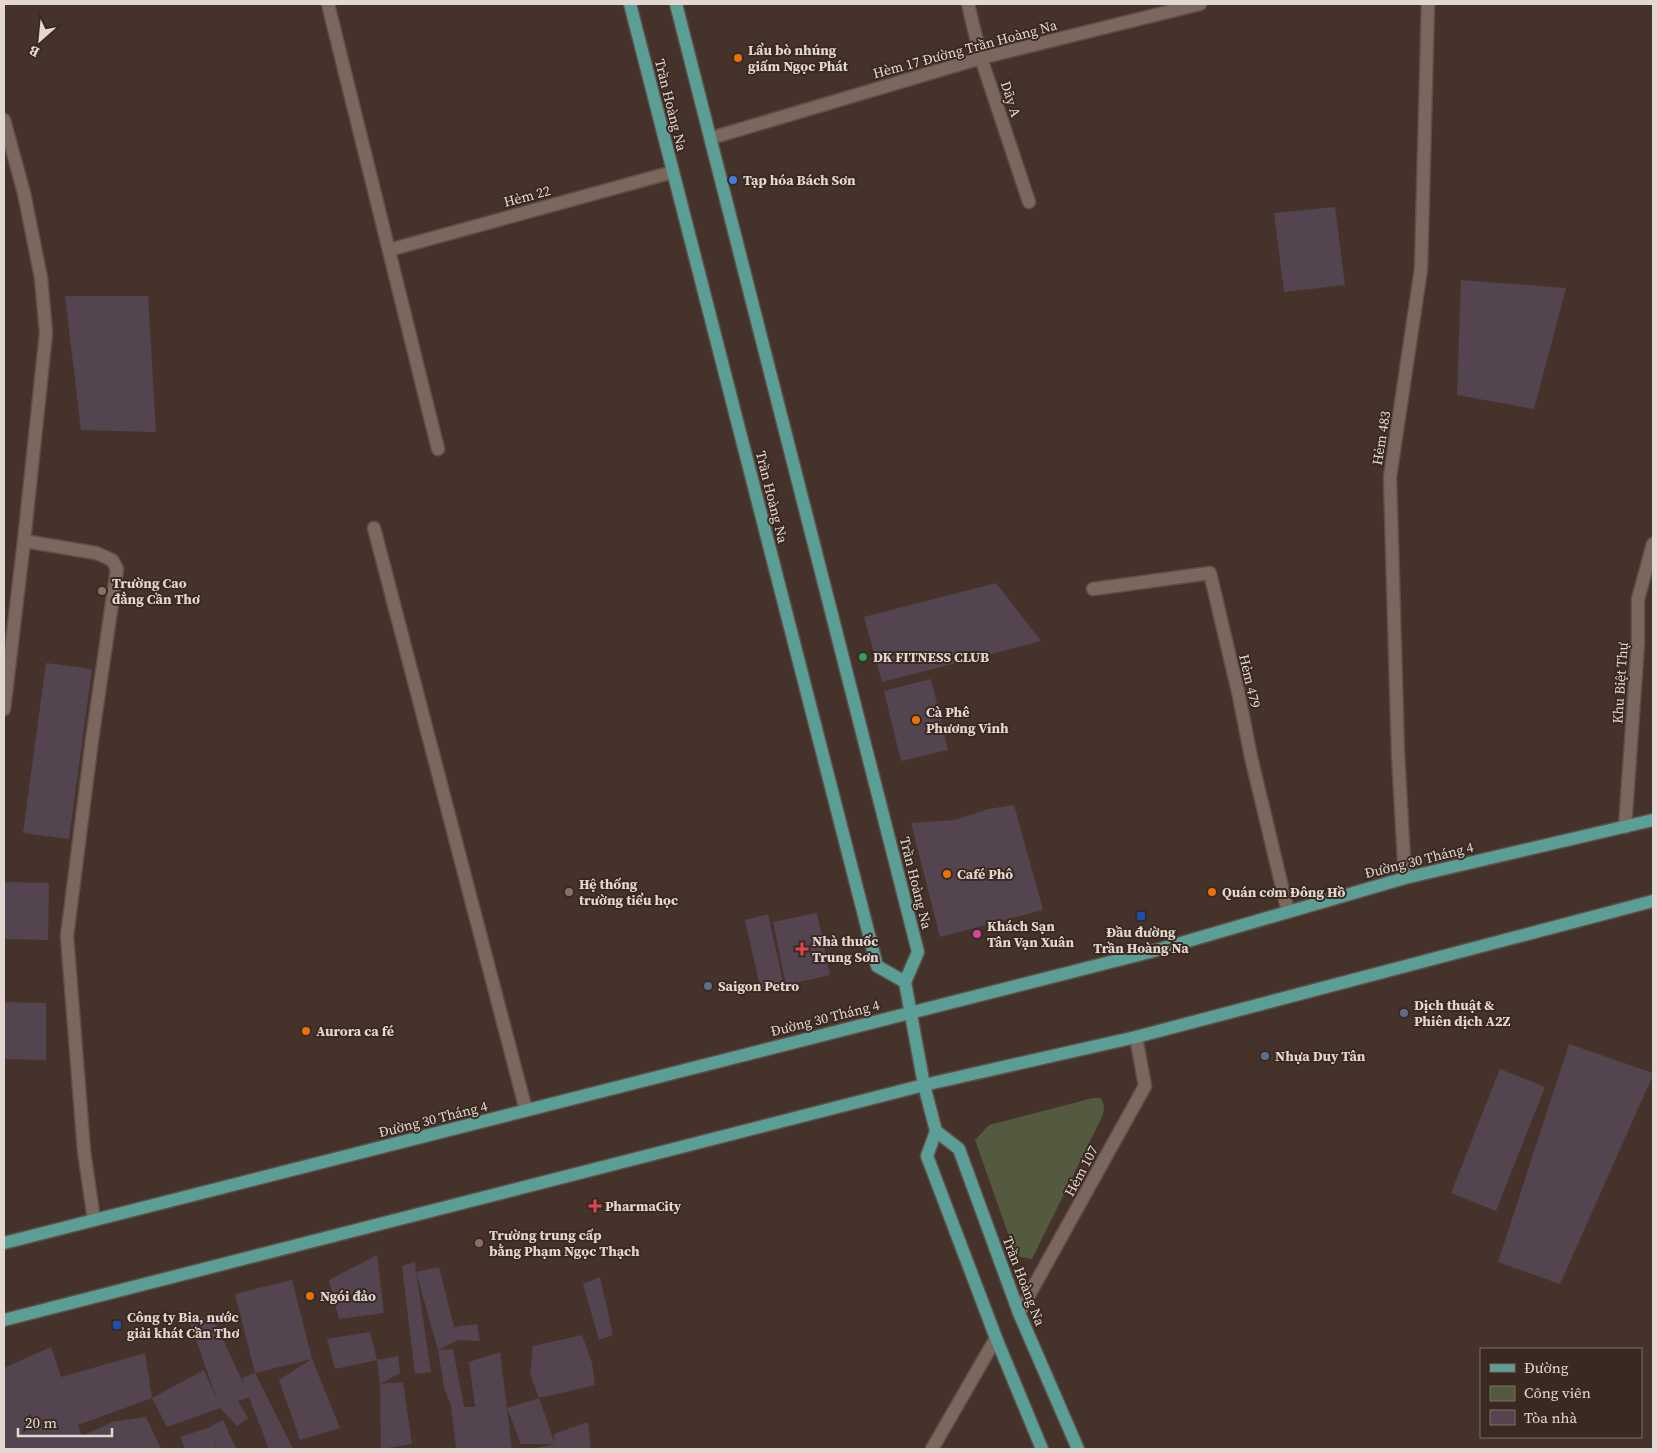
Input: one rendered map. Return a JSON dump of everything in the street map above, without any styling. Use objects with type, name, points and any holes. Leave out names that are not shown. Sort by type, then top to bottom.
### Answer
[{"type":"main road","name":"Trần Hoàng Na","points":[[630,4],[877,966],[905,982],[918,952],[676,4]]},
{"type":"main road","name":"Đường 30 Tháng 4","points":[[4,1243],[1150,952],[1405,878],[1653,820]]},
{"type":"main road","points":[[4,1320],[924,1085],[1136,1036],[1653,901]]},
{"type":"main road","points":[[905,982],[924,1085],[936,1131],[927,1156],[996,1338],[1042,1449]]},
{"type":"main road","name":"Trần Hoàng Na","points":[[936,1131],[959,1149],[1020,1313],[1078,1449]]},
{"type":"street","points":[[328,4],[438,449]]},
{"type":"street","name":"Dãy A","points":[[968,4],[981,58],[1029,202]]},
{"type":"street","name":"Hèm 17 Đường Trần Hoàng Na","points":[[711,138],[981,58],[1200,4]]},
{"type":"street","name":"Hẻm 483","points":[[1405,878],[1398,745],[1390,477],[1422,269],[1428,4]]},
{"type":"street","points":[[4,120],[24,193],[41,278],[46,333],[4,709]]},
{"type":"street","name":"Hẻm 22","points":[[389,250],[673,172]]},
{"type":"street","points":[[374,528],[526,1110]]},
{"type":"street","points":[[24,541],[96,553],[112,560],[117,569],[92,740],[67,936],[84,1151],[94,1220]]},
{"type":"street","name":"Khu Biệt Thự","points":[[1625,827],[1638,643],[1638,599],[1653,544]]},
{"type":"street","name":"Hẻm 479","points":[[1093,588],[1210,573],[1240,696],[1251,757],[1288,912]]},
{"type":"street","name":"Hẻm 107","points":[[1020,1313],[1144,1086],[1136,1036]]},
{"type":"street","points":[[932,1449],[996,1338]]},
{"type":"green space","points":[[1093,1098],[1101,1098],[1104,1106],[1103,1115],[1032,1259],[1016,1256],[975,1140],[989,1125]]},
{"type":"building","points":[[1335,207],[1345,285],[1284,292],[1274,213]]},
{"type":"building","points":[[1461,280],[1566,288],[1534,409],[1457,395]]},
{"type":"building","points":[[65,296],[148,296],[156,432],[81,430]]},
{"type":"building","points":[[996,583],[1041,641],[882,682],[864,617]]},
{"type":"building","points":[[46,663],[92,669],[69,839],[23,833]]},
{"type":"building","name":"Cà Phê Phương Vinh","points":[[931,679],[948,750],[901,761],[884,691]]},
{"type":"building","points":[[1014,805],[1043,910],[940,937],[911,823],[955,820],[988,809]]},
{"type":"building","points":[[4,882],[49,883],[48,940],[4,939]]},
{"type":"building","name":"Nhà thuốc Trung Sơn","points":[[817,913],[830,975],[786,985],[773,922]]},
{"type":"building","points":[[768,914],[784,987],[761,991],[745,920]]},
{"type":"building","points":[[4,1002],[46,1003],[46,1060],[4,1059]]},
{"type":"building","points":[[1569,1044],[1653,1073],[1653,1075],[1560,1284],[1498,1262]]},
{"type":"building","points":[[1500,1069],[1545,1087],[1496,1211],[1451,1193]]},
{"type":"building","points":[[377,1255],[384,1313],[339,1319],[329,1280]]},
{"type":"building","points":[[415,1262],[431,1372],[415,1374],[402,1266]]},
{"type":"building","points":[[439,1267],[454,1327],[477,1324],[480,1341],[458,1340],[438,1350],[416,1272]]},
{"type":"building","points":[[600,1277],[613,1335],[599,1340],[583,1284]]},
{"type":"building","points":[[292,1280],[312,1359],[255,1373],[235,1294]]},
{"type":"building","points":[[188,1317],[213,1318],[247,1391],[242,1378],[255,1373],[293,1449],[269,1449],[249,1397],[238,1401],[248,1418],[237,1426],[220,1408],[167,1427],[152,1398],[204,1370],[218,1402]]},
{"type":"building","points":[[370,1332],[377,1360],[335,1369],[327,1339]]},
{"type":"building","points":[[582,1335],[592,1363],[595,1385],[539,1398],[530,1373],[533,1346]]},
{"type":"building","points":[[51,1347],[61,1377],[145,1353],[152,1398],[78,1425],[82,1436],[112,1422],[146,1417],[161,1449],[4,1449],[4,1368]]},
{"type":"building","points":[[453,1349],[464,1407],[475,1407],[469,1362],[500,1352],[512,1449],[456,1449],[451,1406],[444,1387],[438,1350]]},
{"type":"building","points":[[398,1356],[400,1373],[380,1384],[377,1360]]},
{"type":"building","points":[[312,1359],[340,1428],[300,1440],[279,1380]]},
{"type":"building","points":[[403,1382],[412,1444],[381,1449],[380,1384]]},
{"type":"building","points":[[539,1398],[555,1444],[521,1444],[507,1408]]},
{"type":"building","points":[[223,1420],[236,1449],[217,1449],[214,1441],[216,1449],[185,1449],[180,1437],[208,1428]]},
{"type":"building","points":[[588,1422],[591,1449],[531,1449],[555,1444],[554,1434]]},
{"type":"place","name":"Lẩu bò nhúng giấm Ngọc Phát","points":[[738,58]]},
{"type":"place","name":"Tạp hóa Bách Sơn","points":[[733,180]]},
{"type":"place","name":"Trường Cao đẳng Cần Thơ","points":[[102,591]]},
{"type":"place","name":"DK FITNESS CLUB","points":[[863,657]]},
{"type":"place","name":"Cà Phê Phương Vinh","points":[[916,720]]},
{"type":"place","name":"Café Phô","points":[[947,874]]},
{"type":"place","name":"Hệ thống trường tiểu học","points":[[569,892]]},
{"type":"place","name":"Quán cơm Đông Hồ","points":[[1212,892]]},
{"type":"place","name":"Đầu đường Trần Hoàng Na","points":[[1141,916]]},
{"type":"place","name":"Khách Sạn Tân Vạn Xuân","points":[[977,934]]},
{"type":"place","name":"Nhà thuốc Trung Sơn","points":[[802,949]]},
{"type":"place","name":"Saigon Petro","points":[[708,986]]},
{"type":"place","name":"Dịch thuật & Phiên dịch A2Z","points":[[1404,1013]]},
{"type":"place","name":"Aurora ca fé","points":[[306,1031]]},
{"type":"place","name":"Nhựa Duy Tân","points":[[1265,1056]]},
{"type":"place","name":"PharmaCity","points":[[595,1206]]},
{"type":"place","name":"Trường trung cấp bằng Phạm Ngọc Thạch","points":[[479,1243]]},
{"type":"place","name":"Ngói đảo","points":[[310,1296]]},
{"type":"place","name":"Công ty Bia, nước giải khát Cần Thơ","points":[[117,1325]]}]
